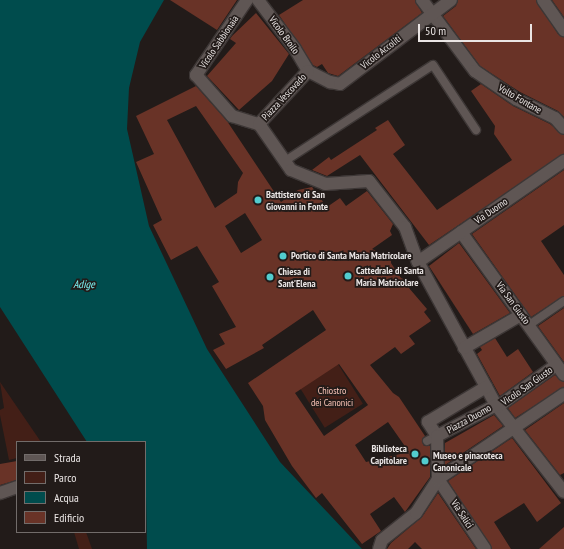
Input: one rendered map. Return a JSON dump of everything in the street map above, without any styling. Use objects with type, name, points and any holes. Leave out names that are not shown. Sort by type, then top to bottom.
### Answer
[{"type":"street","name":"Vicolo Sabbionaia","points":[[247,0],[196,75],[232,116],[259,124]]},
{"type":"street","name":"Vicolo Broilo","points":[[258,0],[295,49],[308,71]]},
{"type":"street","points":[[422,0],[433,12]]},
{"type":"street","name":"Vicolo Accoliti","points":[[308,71],[330,82],[340,84],[433,12],[451,0]]},
{"type":"street","points":[[543,0],[564,30]]},
{"type":"street","name":"Volto Fontane","points":[[433,12],[475,71],[516,99],[555,118],[564,128]]},
{"type":"street","name":"Piazza Vescovado","points":[[259,124],[308,71]]},
{"type":"street","points":[[259,124],[285,161]]},
{"type":"street","name":"Piazza Duomo","points":[[285,161],[291,170],[325,184],[369,181],[405,227],[418,262],[464,348],[486,387],[496,406],[432,439],[428,422],[486,387]]},
{"type":"street","name":"Via Duomo","points":[[418,262],[564,161]]},
{"type":"street","name":"Via San Giusto","points":[[461,232],[560,370]]},
{"type":"street","points":[[464,348],[521,315]]},
{"type":"street","name":"Vicolo San Giusto","points":[[496,406],[560,370]]},
{"type":"street","points":[[378,548],[382,540],[416,513],[438,479],[564,394]]},
{"type":"street","points":[[496,406],[515,428],[564,492]]},
{"type":"street","points":[[432,439],[438,479]]},
{"type":"street","name":"Via Salici","points":[[438,479],[485,549]]},
{"type":"street","points":[[0,493],[16,488]]},
{"type":"lane","points":[[285,161],[433,65],[476,130]]},
{"type":"lane","points":[[529,325],[564,301]]},
{"type":"green space","name":"Chiostro dei Canonici","points":[[338,364],[363,404],[325,428],[300,388]]},
{"type":"green space","points":[[0,382],[40,441],[16,441],[16,458],[9,460],[0,415],[0,410],[4,408]]},
{"type":"green space","points":[[74,533],[86,533],[92,549],[79,549]]},
{"type":"water","name":"Adige","points":[[0,0],[164,0],[140,42],[129,88],[127,129],[149,226],[207,349],[280,462],[362,549],[147,549],[146,441],[86,441],[0,307]]},
{"type":"building","points":[[170,0],[237,0],[217,30]]},
{"type":"building","points":[[303,0],[415,0],[422,13],[338,76],[328,73],[322,64],[317,67],[313,65],[279,15]]},
{"type":"building","points":[[458,0],[536,0],[558,34],[564,37],[564,117],[558,111],[520,92],[480,66],[443,16],[456,6]]},
{"type":"building","points":[[552,0],[564,0],[564,17]]},
{"type":"building","points":[[256,13],[289,54],[272,81],[239,110],[207,76],[236,43],[230,39],[232,36]]},
{"type":"building","points":[[481,84],[513,106],[550,124],[564,135],[564,154],[429,245],[360,155],[327,176],[312,170],[329,157],[331,160],[377,130],[375,128],[388,120],[405,145],[393,154],[437,210],[512,160],[494,134],[495,126],[471,91]]},
{"type":"building","points":[[196,86],[227,121],[281,202],[298,190],[312,187],[327,207],[340,198],[346,206],[367,191],[393,224],[390,231],[392,235],[372,249],[391,258],[391,263],[401,278],[408,281],[409,288],[427,309],[424,312],[431,321],[409,336],[415,344],[401,354],[395,347],[370,365],[393,393],[399,397],[425,436],[422,441],[424,446],[430,446],[430,477],[405,512],[394,497],[370,514],[381,531],[362,544],[322,493],[316,498],[292,466],[265,420],[263,406],[248,383],[326,330],[313,310],[262,345],[264,348],[226,369],[213,350],[225,344],[219,334],[236,327],[212,286],[219,282],[197,246],[171,260],[153,225],[162,220],[136,162],[154,154],[136,116]],"holes":[[[196,106],[243,173],[238,182],[237,193],[215,208],[167,120]],[[245,213],[262,240],[241,253],[225,226]],[[339,364],[368,405],[324,436],[295,393]],[[388,422],[409,452],[366,462],[355,445]]]},
{"type":"building","points":[[564,170],[564,225],[541,241],[564,275],[564,296],[531,317],[472,234]]},
{"type":"building","points":[[459,243],[510,313],[473,334],[429,266]]},
{"type":"building","points":[[564,308],[564,362],[538,326]]},
{"type":"building","points":[[495,338],[507,357],[518,349],[533,372],[500,396],[477,354],[482,350],[480,347]]},
{"type":"building","points":[[555,375],[564,382],[564,387],[515,418],[508,408]]},
{"type":"building","points":[[564,403],[564,473],[560,475],[525,430]]},
{"type":"building","points":[[494,415],[503,426],[445,465],[445,443]]},
{"type":"building","points":[[512,438],[561,503],[537,522],[524,503],[494,522],[511,549],[492,549],[448,481]]},
{"type":"building","points":[[16,461],[16,480],[0,485],[0,464]]},
{"type":"building","points":[[438,493],[476,549],[422,549],[415,542],[408,549],[387,549],[391,543],[422,517]]},
{"type":"building","points":[[564,527],[564,549],[539,549]]},
{"type":"place","name":"Battistero di San Giovanni in Fonte","points":[[258,200]]},
{"type":"place","name":"Portico di Santa Maria Matricolare","points":[[283,256]]},
{"type":"place","name":"Cattedrale di Santa Maria Matricolare","points":[[348,276]]},
{"type":"place","name":"Chiesa di Sant'Elena","points":[[270,277]]},
{"type":"place","name":"Biblioteca Capitolare","points":[[415,454]]},
{"type":"place","name":"Museo e pinacoteca Canonicale","points":[[425,461]]}]
